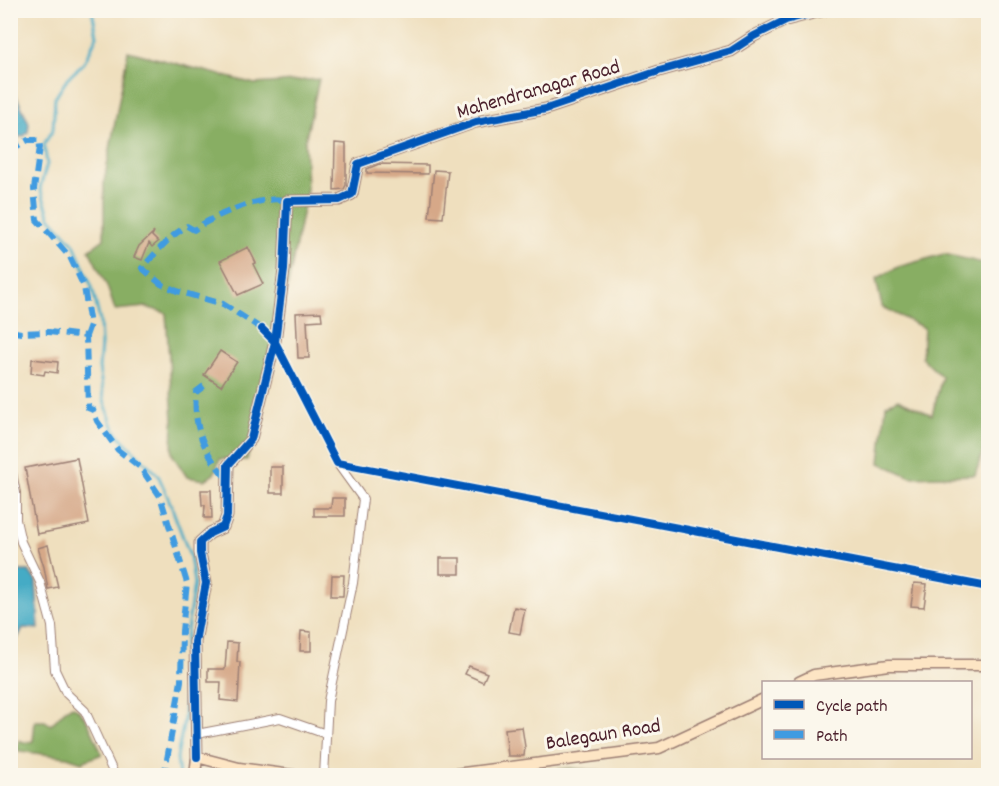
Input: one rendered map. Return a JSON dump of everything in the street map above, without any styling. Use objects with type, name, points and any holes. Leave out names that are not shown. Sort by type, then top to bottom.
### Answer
[{"type":"street","name":"Mahendranagar Road","points":[[197,757],[195,642],[206,583],[200,542],[210,533],[223,527],[227,516],[228,465],[251,439],[275,342],[284,270],[287,201],[339,200],[352,194],[358,164],[476,122],[546,109],[660,71],[731,51],[786,20],[825,10]]},
{"type":"street","points":[[262,329],[275,342],[337,463],[363,499],[353,583],[328,701],[324,776]]},
{"type":"street","points":[[10,463],[16,493],[16,520],[21,542],[40,582],[52,626],[55,670],[66,693],[84,711],[115,776]]},
{"type":"street","points":[[337,463],[988,587]]},
{"type":"street","points":[[10,531],[21,542]]},
{"type":"street","points":[[801,681],[814,675],[889,666],[988,665]]},
{"type":"street","name":"Balegaun Road","points":[[440,776],[659,748],[762,700]]},
{"type":"street","points":[[196,734],[280,718],[326,734]]},
{"type":"street","points":[[195,774],[197,757],[239,768],[299,776]]},
{"type":"green space","points":[[128,51],[255,84],[319,79],[305,142],[307,189],[281,320],[247,460],[220,459],[214,474],[205,480],[187,477],[172,454],[173,420],[166,313],[146,307],[115,310],[107,286],[89,250],[104,239],[104,182]]},
{"type":"green space","points":[[944,254],[988,264],[988,437],[975,475],[911,477],[880,463],[886,405],[898,399],[932,415],[942,377],[922,358],[924,328],[882,307],[876,279],[898,267]]},
{"type":"green space","points":[[72,706],[86,720],[102,754],[82,762],[67,757],[19,751],[17,747],[19,740],[26,743],[33,741],[35,721],[45,721],[51,725]]},
{"type":"green space","points":[[570,768],[602,771],[603,775],[510,775]]},
{"type":"water","points":[[11,85],[29,123],[28,132],[24,136],[19,137],[11,131]]},
{"type":"water","points":[[10,571],[29,571],[36,581],[39,629],[23,628],[18,638],[11,641]]},
{"type":"building","points":[[335,143],[346,144],[346,185],[344,189],[334,190]]},
{"type":"building","points":[[379,164],[428,165],[428,174],[367,173],[367,169]]},
{"type":"building","points":[[434,170],[448,171],[443,218],[429,217]]},
{"type":"building","points":[[154,232],[152,236],[158,242],[152,247],[149,243],[142,260],[134,257],[139,246]]},
{"type":"building","points":[[248,247],[263,284],[238,295],[220,261]]},
{"type":"building","points":[[321,312],[322,320],[307,321],[309,358],[298,358],[296,313]]},
{"type":"building","points":[[220,351],[237,362],[221,386],[204,375]]},
{"type":"building","points":[[32,359],[58,362],[57,373],[45,371],[44,375],[31,373]]},
{"type":"building","points":[[77,458],[89,524],[37,534],[25,468]]},
{"type":"building","points":[[270,467],[283,467],[283,493],[270,493]]},
{"type":"building","points":[[201,490],[211,490],[212,518],[204,518],[205,505],[202,505]]},
{"type":"building","points":[[332,498],[345,498],[345,516],[314,516],[314,508],[331,508]]},
{"type":"building","points":[[48,545],[58,587],[48,589],[38,548]]},
{"type":"building","points":[[440,558],[460,558],[460,574],[440,574]]},
{"type":"building","points":[[332,575],[344,575],[343,596],[331,596]]},
{"type":"building","points":[[914,583],[927,584],[924,607],[911,606]]},
{"type":"building","points":[[514,607],[525,609],[520,634],[509,632]]},
{"type":"building","points":[[301,631],[311,632],[311,651],[300,651]]},
{"type":"building","points":[[227,642],[238,643],[237,662],[240,662],[238,702],[220,700],[221,682],[208,682],[208,669],[225,669]]},
{"type":"building","points":[[469,666],[487,673],[483,682],[465,674]]},
{"type":"building","points":[[522,727],[524,756],[508,756],[505,729]]},
{"type":"waterway","points":[[92,10],[97,36],[84,63],[68,78],[55,98],[53,130],[44,144],[47,164],[40,188],[50,217],[74,244],[92,287],[100,321],[99,368],[104,400],[112,424],[119,436],[158,475],[190,556],[194,583],[184,651],[188,670],[184,720],[177,758],[179,776]]},
{"type":"marked path","points":[[10,150],[28,140],[39,140],[34,189],[37,220],[70,257],[84,287],[90,325],[86,336]]},
{"type":"marked path","points":[[262,329],[223,304],[161,284],[142,268],[168,240],[187,226],[194,230],[213,218],[253,203],[277,199],[287,201]]},
{"type":"marked path","points":[[10,331],[86,336],[88,408],[93,410],[97,421],[118,450],[140,467],[160,496],[187,583],[182,631],[181,681],[164,776]]},
{"type":"marked path","points":[[204,386],[196,392],[198,428],[206,449],[227,479]]},
{"type":"cycle path","points":[[197,757],[195,642],[206,583],[200,542],[210,533],[223,527],[227,516],[228,465],[251,439],[275,342],[284,270],[287,201],[339,200],[352,194],[358,164],[476,122],[546,109],[659,71],[731,51],[786,20],[825,10]]},
{"type":"cycle path","points":[[262,329],[275,342],[337,463],[988,587]]}]
